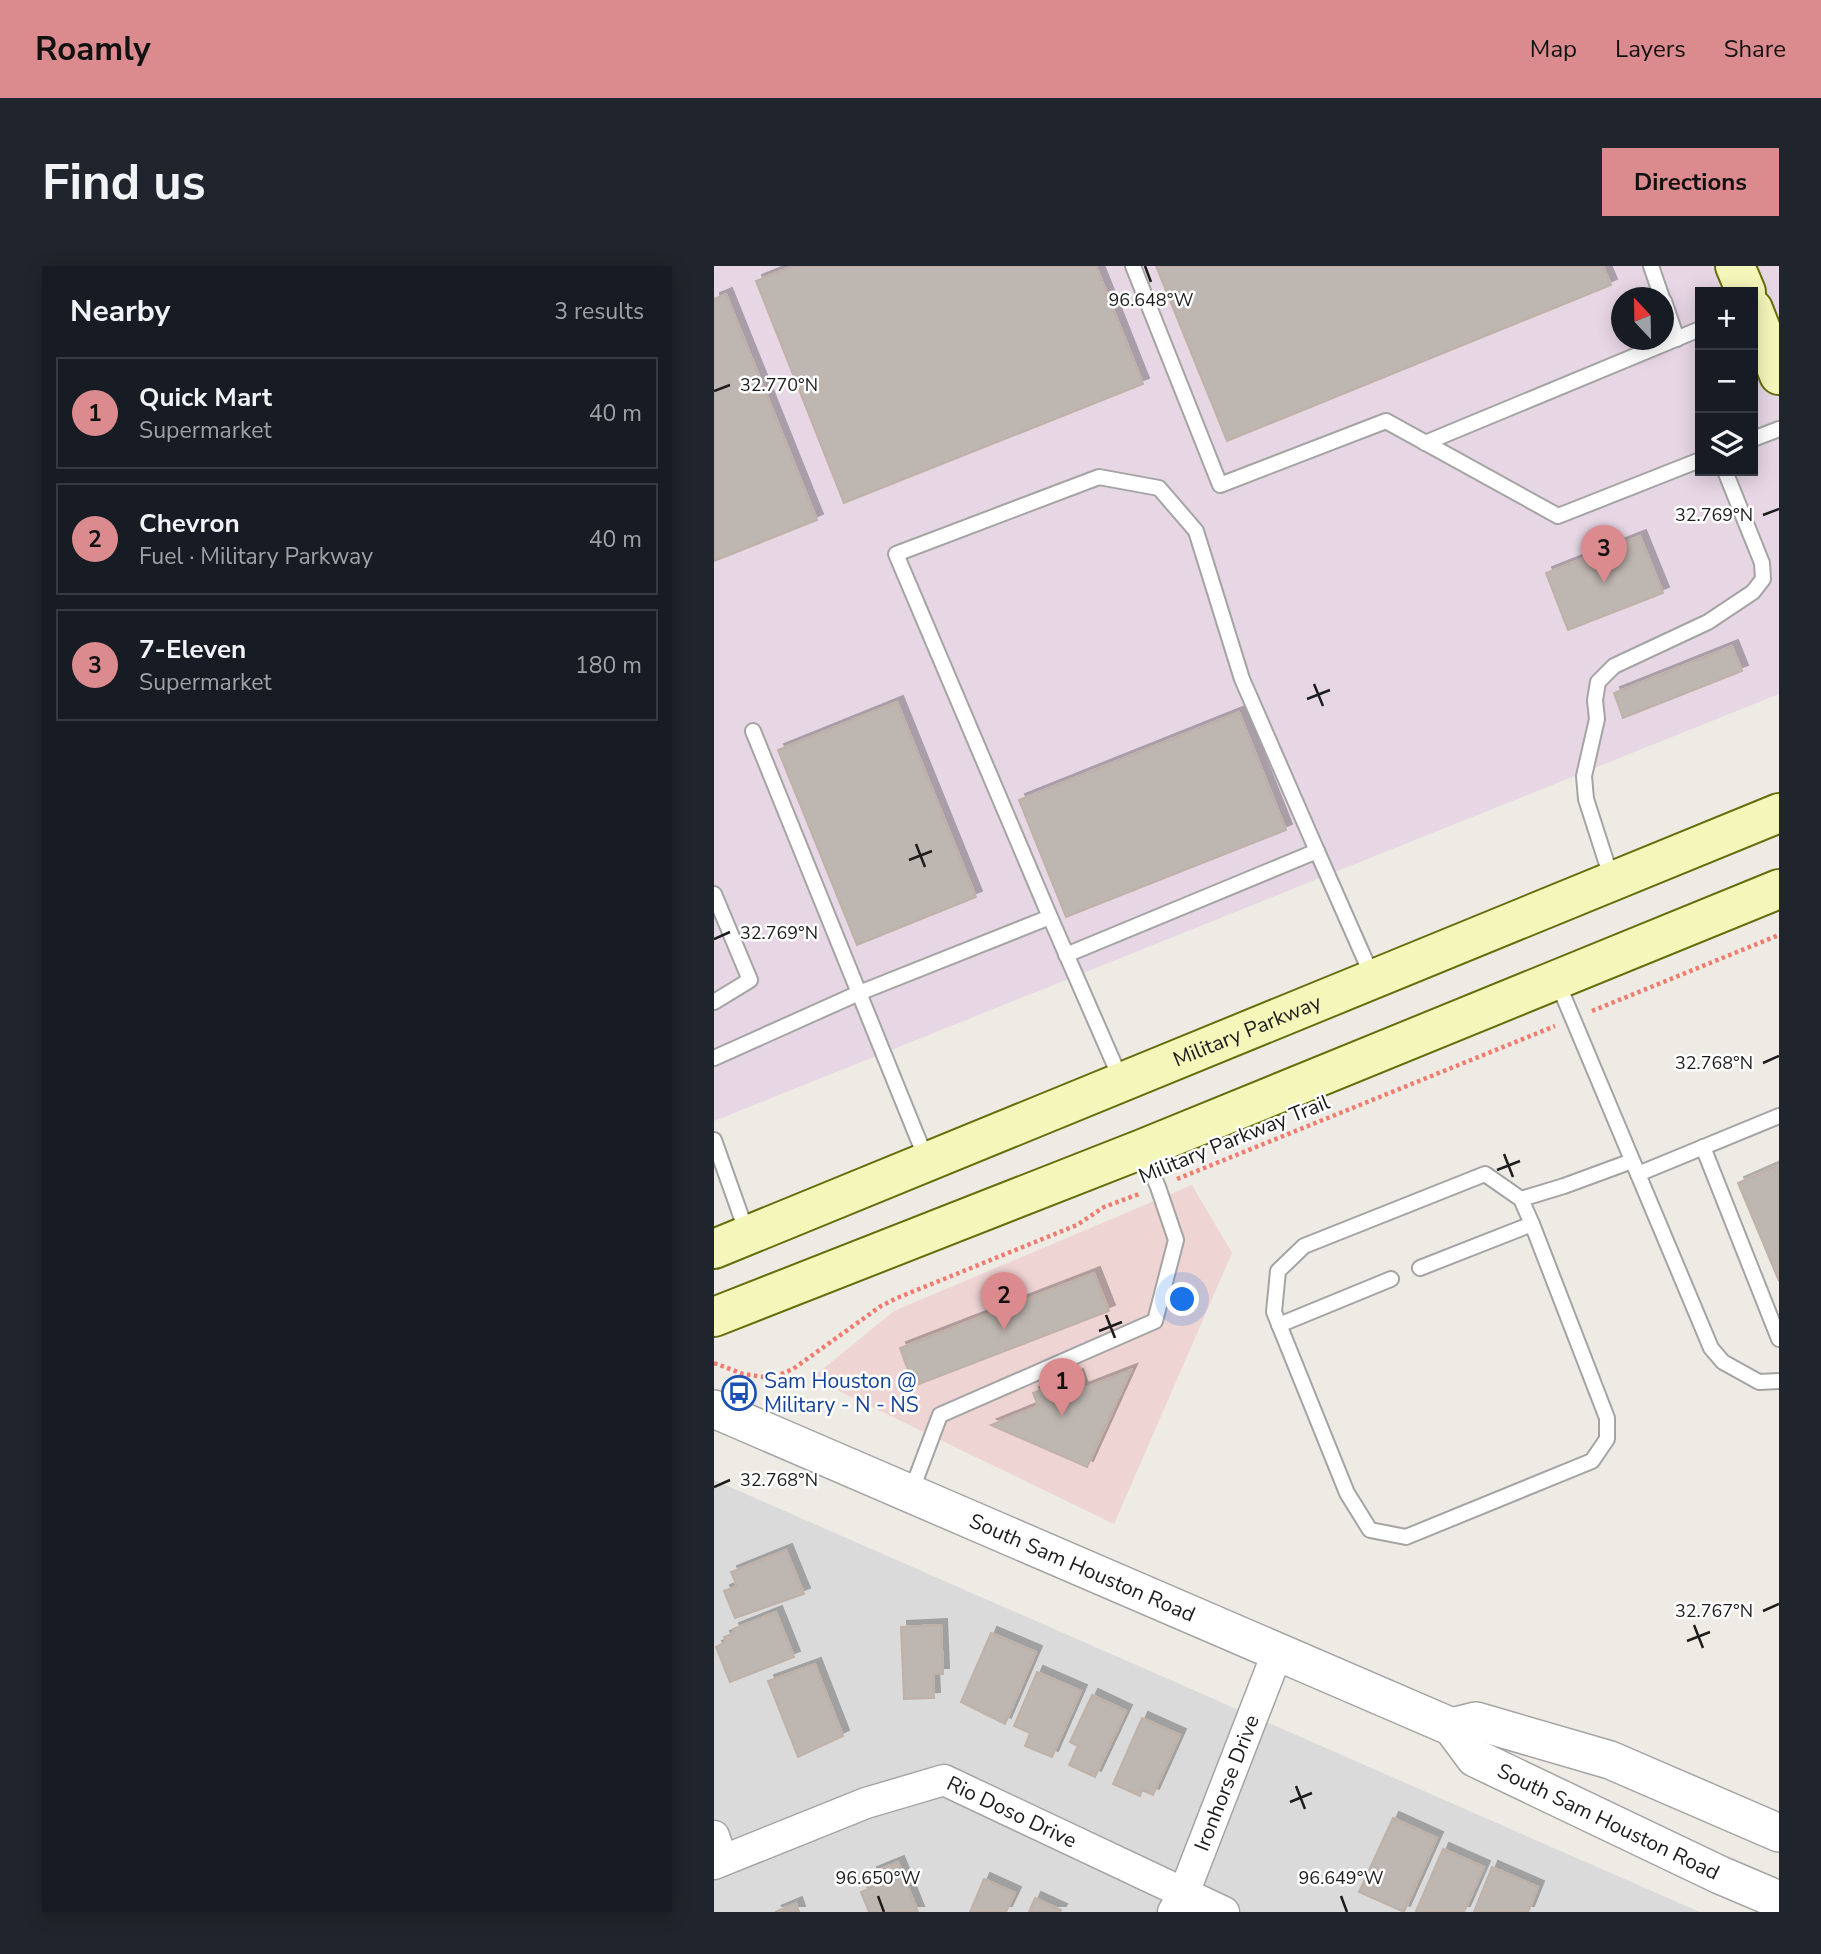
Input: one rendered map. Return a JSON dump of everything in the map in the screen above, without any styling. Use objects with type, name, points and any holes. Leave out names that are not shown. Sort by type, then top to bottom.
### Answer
[{"type":"main road","points":[[1735,266],[1744,287]]},
{"type":"main road","points":[[1758,306],[1779,296]]},
{"type":"main road","points":[[1758,321],[1779,374]]},
{"type":"main road","name":"Military Parkway","points":[[731,1242],[1779,813]]},
{"type":"main road","points":[[714,1317],[1142,1149],[1779,889]]},
{"type":"street","name":"South Sam Houston Road","points":[[714,1409],[1452,1727],[1475,1758],[1720,1875],[1779,1900]]},
{"type":"street","name":"Ironhorse Drive","points":[[1179,1903],[1279,1651]]},
{"type":"street","name":"South Sam Houston Road","points":[[1452,1727],[1476,1721],[1610,1760],[1779,1833]]},
{"type":"street","name":"Rio Doso Drive","points":[[717,1853],[944,1780],[1179,1903],[1224,1912]]},
{"type":"lane","points":[[1133,266],[1220,485],[1386,421],[1558,516],[1695,462]]},
{"type":"lane","points":[[1651,266],[1659,287]]},
{"type":"lane","points":[[1674,330],[1677,339]]},
{"type":"lane","points":[[1424,443],[1695,331]]},
{"type":"lane","points":[[1758,437],[1779,429]]},
{"type":"lane","points":[[1613,882],[1586,799],[1584,776],[1597,719],[1595,700],[1598,682],[1614,666],[1708,622],[1753,592],[1763,579],[1762,563],[1727,476]]},
{"type":"lane","points":[[1122,1083],[896,554],[1099,477],[1159,488],[1196,531],[1242,679],[1374,979]]},
{"type":"lane","points":[[753,731],[927,1162]]},
{"type":"lane","points":[[1066,955],[1317,851]]},
{"type":"lane","points":[[714,894],[750,980],[714,1002]]},
{"type":"lane","points":[[714,1058],[859,993],[1050,917]]},
{"type":"lane","points":[[1557,981],[1711,1348],[1723,1362],[1759,1382],[1779,1381]]},
{"type":"lane","points":[[1521,1199],[1703,1147],[1779,1116]]},
{"type":"lane","points":[[714,1140],[731,1242]]},
{"type":"lane","points":[[1703,1147],[1779,1339]]},
{"type":"lane","points":[[910,1493],[940,1415],[1155,1321],[1176,1240],[1142,1149]]},
{"type":"lane","points":[[1485,1174],[1521,1199],[1532,1224],[1607,1418],[1606,1439],[1592,1461],[1419,1532],[1406,1537],[1370,1530],[1347,1493],[1274,1312],[1278,1271],[1304,1246],[1485,1174]]},
{"type":"lane","points":[[1420,1268],[1532,1224]]},
{"type":"lane","points":[[1279,1325],[1391,1279]]},
{"type":"path","name":"Military Parkway Trail","points":[[714,1363],[743,1374],[772,1378],[793,1369],[881,1306],[897,1298],[1077,1225],[1104,1208],[1779,935]]},
{"type":"shaded area","points":[[714,266],[1779,266],[1779,694],[714,1121]]},
{"type":"shaded area","points":[[1192,1185],[1232,1253],[1114,1524],[812,1378],[894,1311]]},
{"type":"shaded area","points":[[714,1480],[1700,1912],[714,1912]]},
{"type":"building","points":[[793,266],[1096,266],[1143,384],[844,503],[756,281]]},
{"type":"building","points":[[1156,266],[1603,266],[1611,285],[1227,441]]},
{"type":"building","points":[[726,294],[817,520],[714,561],[714,299]]},
{"type":"building","points":[[1640,536],[1663,593],[1568,630],[1546,573]]},
{"type":"building","points":[[1732,646],[1742,671],[1623,718],[1614,693]]},
{"type":"building","points":[[897,702],[976,897],[857,945],[778,750]]},
{"type":"building","points":[[1239,712],[1286,830],[1066,917],[1019,800]]},
{"type":"building","points":[[1779,1165],[1779,1281],[1738,1183]]},
{"type":"building","points":[[1094,1273],[1109,1311],[914,1386],[900,1348]]},
{"type":"building","points":[[1131,1370],[1087,1467],[991,1425],[1038,1406],[1033,1393],[1077,1375],[1082,1389]]},
{"type":"building","points":[[786,1550],[804,1594],[735,1618],[724,1591],[737,1586],[731,1572]]},
{"type":"building","points":[[776,1612],[794,1657],[730,1682],[716,1647],[726,1642],[724,1637],[734,1633],[733,1629]]},
{"type":"building","points":[[941,1625],[943,1674],[933,1674],[934,1698],[904,1699],[901,1627]]},
{"type":"building","points":[[991,1633],[1036,1652],[1005,1724],[961,1702]]},
{"type":"building","points":[[815,1664],[843,1736],[798,1757],[768,1681]]},
{"type":"building","points":[[1037,1672],[1081,1691],[1052,1757],[1025,1746],[1030,1733],[1014,1726]]},
{"type":"building","points":[[1092,1695],[1126,1711],[1095,1777],[1069,1765],[1078,1746],[1070,1742]]},
{"type":"building","points":[[1142,1718],[1180,1735],[1153,1795],[1142,1790],[1140,1796],[1113,1784]]},
{"type":"building","points":[[1393,1818],[1437,1838],[1404,1912],[1359,1892]]},
{"type":"building","points":[[1443,1849],[1484,1867],[1464,1912],[1418,1912],[1416,1911]]},
{"type":"building","points":[[898,1862],[918,1912],[869,1912],[861,1892],[871,1888],[871,1873]]},
{"type":"building","points":[[1492,1867],[1538,1887],[1528,1912],[1474,1912]]},
{"type":"building","points":[[984,1879],[1015,1893],[1006,1912],[970,1912]]},
{"type":"building","points":[[1035,1898],[1061,1910],[1060,1912],[1029,1912]]},
{"type":"building","points":[[796,1903],[799,1912],[775,1912]]},
{"type":"place","name":"7-Eleven","points":[[1604,583]]},
{"type":"place","name":"Chevron","points":[[1004,1330]]},
{"type":"place","name":"Sam Houston @ Military - N - NS","points":[[739,1393]]},
{"type":"place","name":"Quick Mart","points":[[1062,1416]]}]
